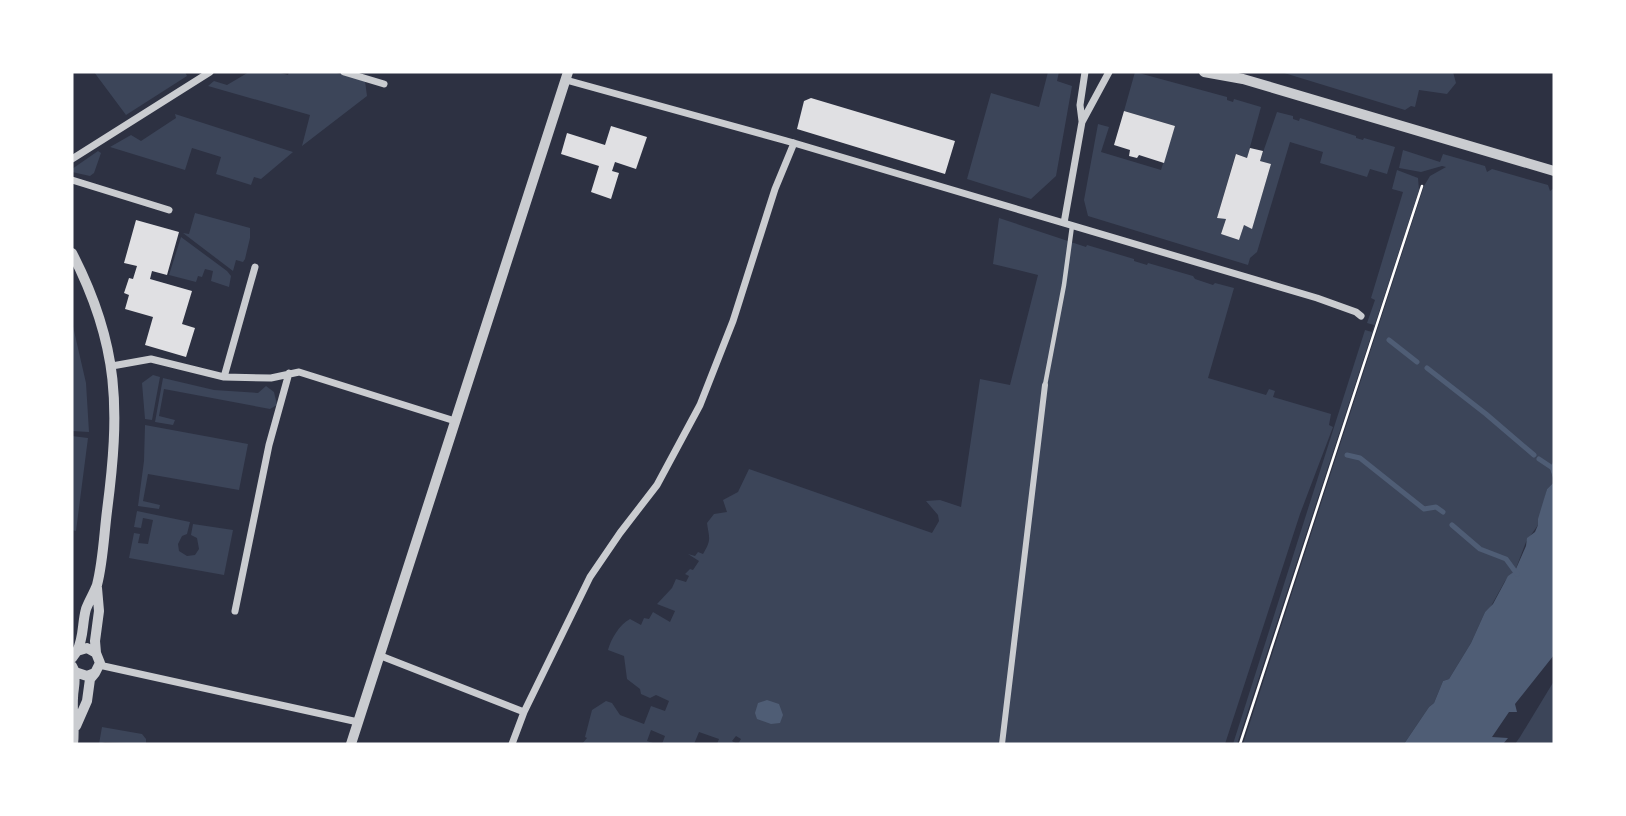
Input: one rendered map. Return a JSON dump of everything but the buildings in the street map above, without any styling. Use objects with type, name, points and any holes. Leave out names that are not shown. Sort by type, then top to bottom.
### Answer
[{"type":"street","points":[[72,159],[210,72]]},
{"type":"street","points":[[344,72],[384,84]]},
{"type":"street","points":[[1068,224],[1083,122],[1080,105],[1085,72]]},
{"type":"street","points":[[1083,122],[1109,72]]},
{"type":"street","points":[[1204,72],[1243,79],[1554,172]]},
{"type":"street","points":[[1227,72],[1243,79]]},
{"type":"street","points":[[351,744],[567,76],[1317,298],[1361,316]]},
{"type":"street","points":[[512,744],[524,712],[590,577],[657,485],[700,405],[733,321],[775,189],[794,143]]},
{"type":"street","points":[[72,180],[169,210]]},
{"type":"street","points":[[72,253],[96,307],[112,366],[116,415],[115,450],[96,585],[99,611],[95,641],[97,664],[90,679],[87,701],[75,728]]},
{"type":"street","points":[[224,377],[255,267]]},
{"type":"street","points":[[112,366],[150,359],[224,377],[271,377],[299,372],[455,421]]},
{"type":"street","points":[[235,611],[269,445],[289,373]]},
{"type":"street","points":[[1002,744],[1045,386]]},
{"type":"street","points":[[74,654],[82,639],[86,609],[96,585]]},
{"type":"street","points":[[74,654],[87,648],[97,664],[358,722]]},
{"type":"street","points":[[381,656],[524,712]]},
{"type":"street","points":[[73,668],[83,676],[97,664]]},
{"type":"street","points":[[73,668],[76,677],[73,744]]},
{"type":"lane","points":[[1045,386],[1064,285],[1068,224]]},
{"type":"path","points":[[1240,744],[1422,186]]},
{"type":"shaded area","points":[[94,72],[185,72],[187,76],[126,115]]},
{"type":"shaded area","points":[[249,72],[277,72],[288,75],[289,72],[333,72],[365,81],[367,96],[302,146],[310,115],[208,86],[214,81],[227,85]]},
{"type":"shaded area","points":[[1048,72],[1059,72],[1057,81],[1072,86],[1056,176],[1031,199],[967,179],[991,93],[1039,107]]},
{"type":"shaded area","points":[[1135,72],[1227,97],[1227,100],[1233,102],[1234,99],[1261,107],[1247,158],[1237,154],[1235,156],[1217,218],[1226,219],[1221,234],[1239,240],[1244,225],[1252,228],[1271,164],[1260,161],[1277,112],[1356,138],[1395,147],[1387,174],[1370,169],[1367,177],[1320,163],[1323,152],[1290,142],[1257,252],[1250,258],[1248,265],[1088,216],[1084,200],[1098,124],[1109,127],[1101,152],[1161,170],[1175,126],[1124,111]]},
{"type":"shaded area","points":[[1281,72],[1453,72],[1456,83],[1447,94],[1419,90],[1415,107],[1411,106],[1405,110]]},
{"type":"shaded area","points":[[175,114],[293,152],[261,179],[254,177],[251,185],[216,174],[221,157],[192,148],[185,170],[110,147],[131,135],[141,141],[176,118]]},
{"type":"shaded area","points":[[1403,150],[1440,162],[1443,154],[1485,166],[1487,172],[1492,169],[1548,185],[1550,191],[1554,188],[1554,463],[1550,469],[1554,482],[1547,489],[1538,525],[1526,542],[1515,571],[1505,581],[1485,612],[1471,643],[1449,679],[1443,681],[1434,703],[1404,744],[1243,744],[1424,186],[1430,176],[1446,167],[1421,172],[1399,168]]},
{"type":"shaded area","points":[[98,151],[101,153],[94,173],[90,176],[72,172],[72,169]]},
{"type":"shaded area","points":[[1397,170],[1418,178],[1419,190],[1237,744],[1233,744],[1365,330],[1372,332],[1374,325],[1367,323],[1375,300],[1371,298],[1403,192],[1392,189]]},
{"type":"shaded area","points":[[195,213],[250,228],[245,259],[243,262],[236,260],[233,271],[183,233],[189,234]]},
{"type":"shaded area","points":[[999,218],[1086,247],[1087,245],[1147,265],[1148,263],[1193,276],[1213,285],[1215,283],[1234,288],[1208,378],[1266,395],[1269,389],[1275,391],[1273,397],[1331,414],[1329,425],[1333,427],[1300,514],[1225,744],[738,744],[741,739],[736,736],[732,741],[737,744],[717,744],[719,739],[699,732],[694,744],[662,744],[665,736],[651,730],[647,741],[656,744],[582,744],[587,738],[585,737],[592,710],[606,701],[612,703],[620,715],[644,724],[651,706],[665,711],[669,701],[656,695],[650,698],[641,694],[640,689],[627,679],[624,656],[608,650],[609,646],[619,629],[630,619],[641,625],[644,618],[649,619],[653,612],[670,622],[675,611],[657,604],[672,588],[676,579],[686,582],[689,576],[685,574],[690,569],[693,570],[699,561],[688,554],[703,554],[709,542],[707,523],[714,514],[727,512],[723,500],[738,492],[749,469],[932,533],[939,521],[938,515],[926,501],[940,500],[961,507],[980,379],[1010,385],[1038,275],[993,264]]},
{"type":"shaded area","points":[[181,237],[227,271],[231,276],[229,287],[211,281],[213,271],[205,269],[196,282],[169,275]]},
{"type":"shaded area","points":[[72,322],[86,383],[89,432],[72,431]]},
{"type":"shaded area","points":[[153,375],[160,377],[152,420],[145,419],[142,383]]},
{"type":"shaded area","points":[[163,378],[214,390],[258,393],[266,386],[274,392],[277,405],[270,409],[164,389],[159,416],[175,420],[173,425],[155,422]]},
{"type":"shaded area","points":[[145,425],[248,444],[239,490],[148,474],[143,501],[160,505],[159,509],[138,506],[144,461]]},
{"type":"shaded area","points":[[72,436],[88,438],[76,531],[72,530]]},
{"type":"shaded area","points":[[1554,463],[1554,482],[1550,469]]},
{"type":"shaded area","points":[[1554,482],[1554,655],[1515,704],[1517,712],[1509,712],[1492,737],[1508,738],[1503,744],[1404,744],[1434,703],[1443,681],[1449,679],[1508,576],[1515,571],[1527,538],[1535,532],[1538,525],[1547,489]]},
{"type":"shaded area","points":[[137,511],[190,522],[187,534],[182,536],[178,544],[179,551],[187,556],[195,555],[199,549],[197,538],[191,535],[193,524],[233,530],[224,575],[129,558],[134,533],[140,534],[138,543],[148,544],[153,520],[143,518],[141,528],[134,527]]},
{"type":"shaded area","points":[[1554,681],[1554,744],[1515,744],[1520,737]]},
{"type":"shaded area","points":[[767,700],[779,704],[783,715],[780,723],[771,724],[757,719],[755,713],[758,703]]},
{"type":"shaded area","points":[[102,727],[142,734],[146,744],[99,744]]},
{"type":"waterway","points":[[1389,340],[1417,362]]},
{"type":"waterway","points":[[1427,368],[1534,455]]},
{"type":"waterway","points":[[1347,455],[1360,458],[1424,509],[1436,507],[1443,512]]},
{"type":"waterway","points":[[1539,459],[1554,469]]},
{"type":"waterway","points":[[1452,525],[1480,549],[1506,559],[1517,574]]}]
